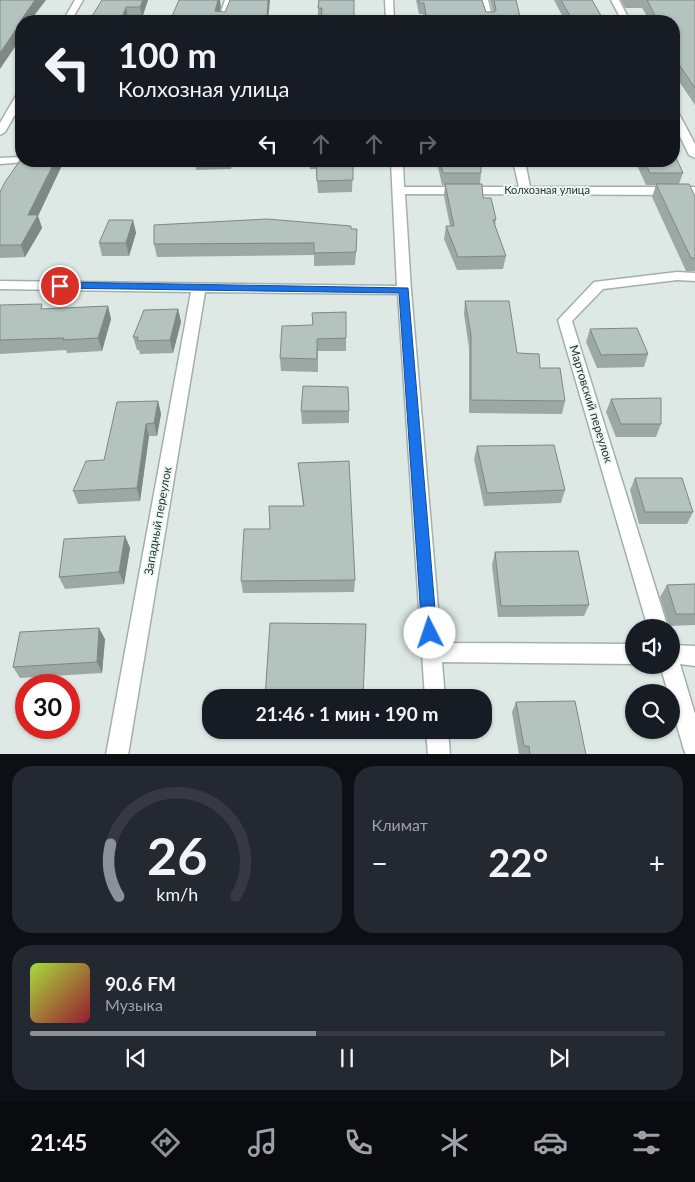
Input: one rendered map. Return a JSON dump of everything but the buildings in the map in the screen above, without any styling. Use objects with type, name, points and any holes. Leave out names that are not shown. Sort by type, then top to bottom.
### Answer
[{"type":"street","points":[[71,15],[80,0]]},
{"type":"street","points":[[224,15],[229,0]]},
{"type":"street","points":[[389,0],[390,15]]},
{"type":"street","points":[[484,0],[488,15]]},
{"type":"street","points":[[615,0],[623,15]]},
{"type":"street","points":[[0,132],[15,106]]},
{"type":"street","points":[[680,126],[695,155]]},
{"type":"street","points":[[0,160],[15,160]]},
{"type":"street","points":[[397,167],[404,290],[434,689]]},
{"type":"street","points":[[520,167],[525,190]]},
{"type":"street","name":"Колхозная улица","points":[[398,190],[695,191]]},
{"type":"street","name":"Мартовский переулок","points":[[655,619],[566,320],[599,285],[677,276],[695,277]]},
{"type":"street","points":[[0,285],[404,290]]},
{"type":"street","name":"Западный переулок","points":[[117,754],[199,287]]},
{"type":"street","points":[[431,652],[625,654]]},
{"type":"street","points":[[680,655],[695,656]]},
{"type":"street","points":[[673,674],[695,750]]},
{"type":"street","points":[[438,739],[439,754]]},
{"type":"route","points":[[60,286],[404,290],[430,633]]}]
